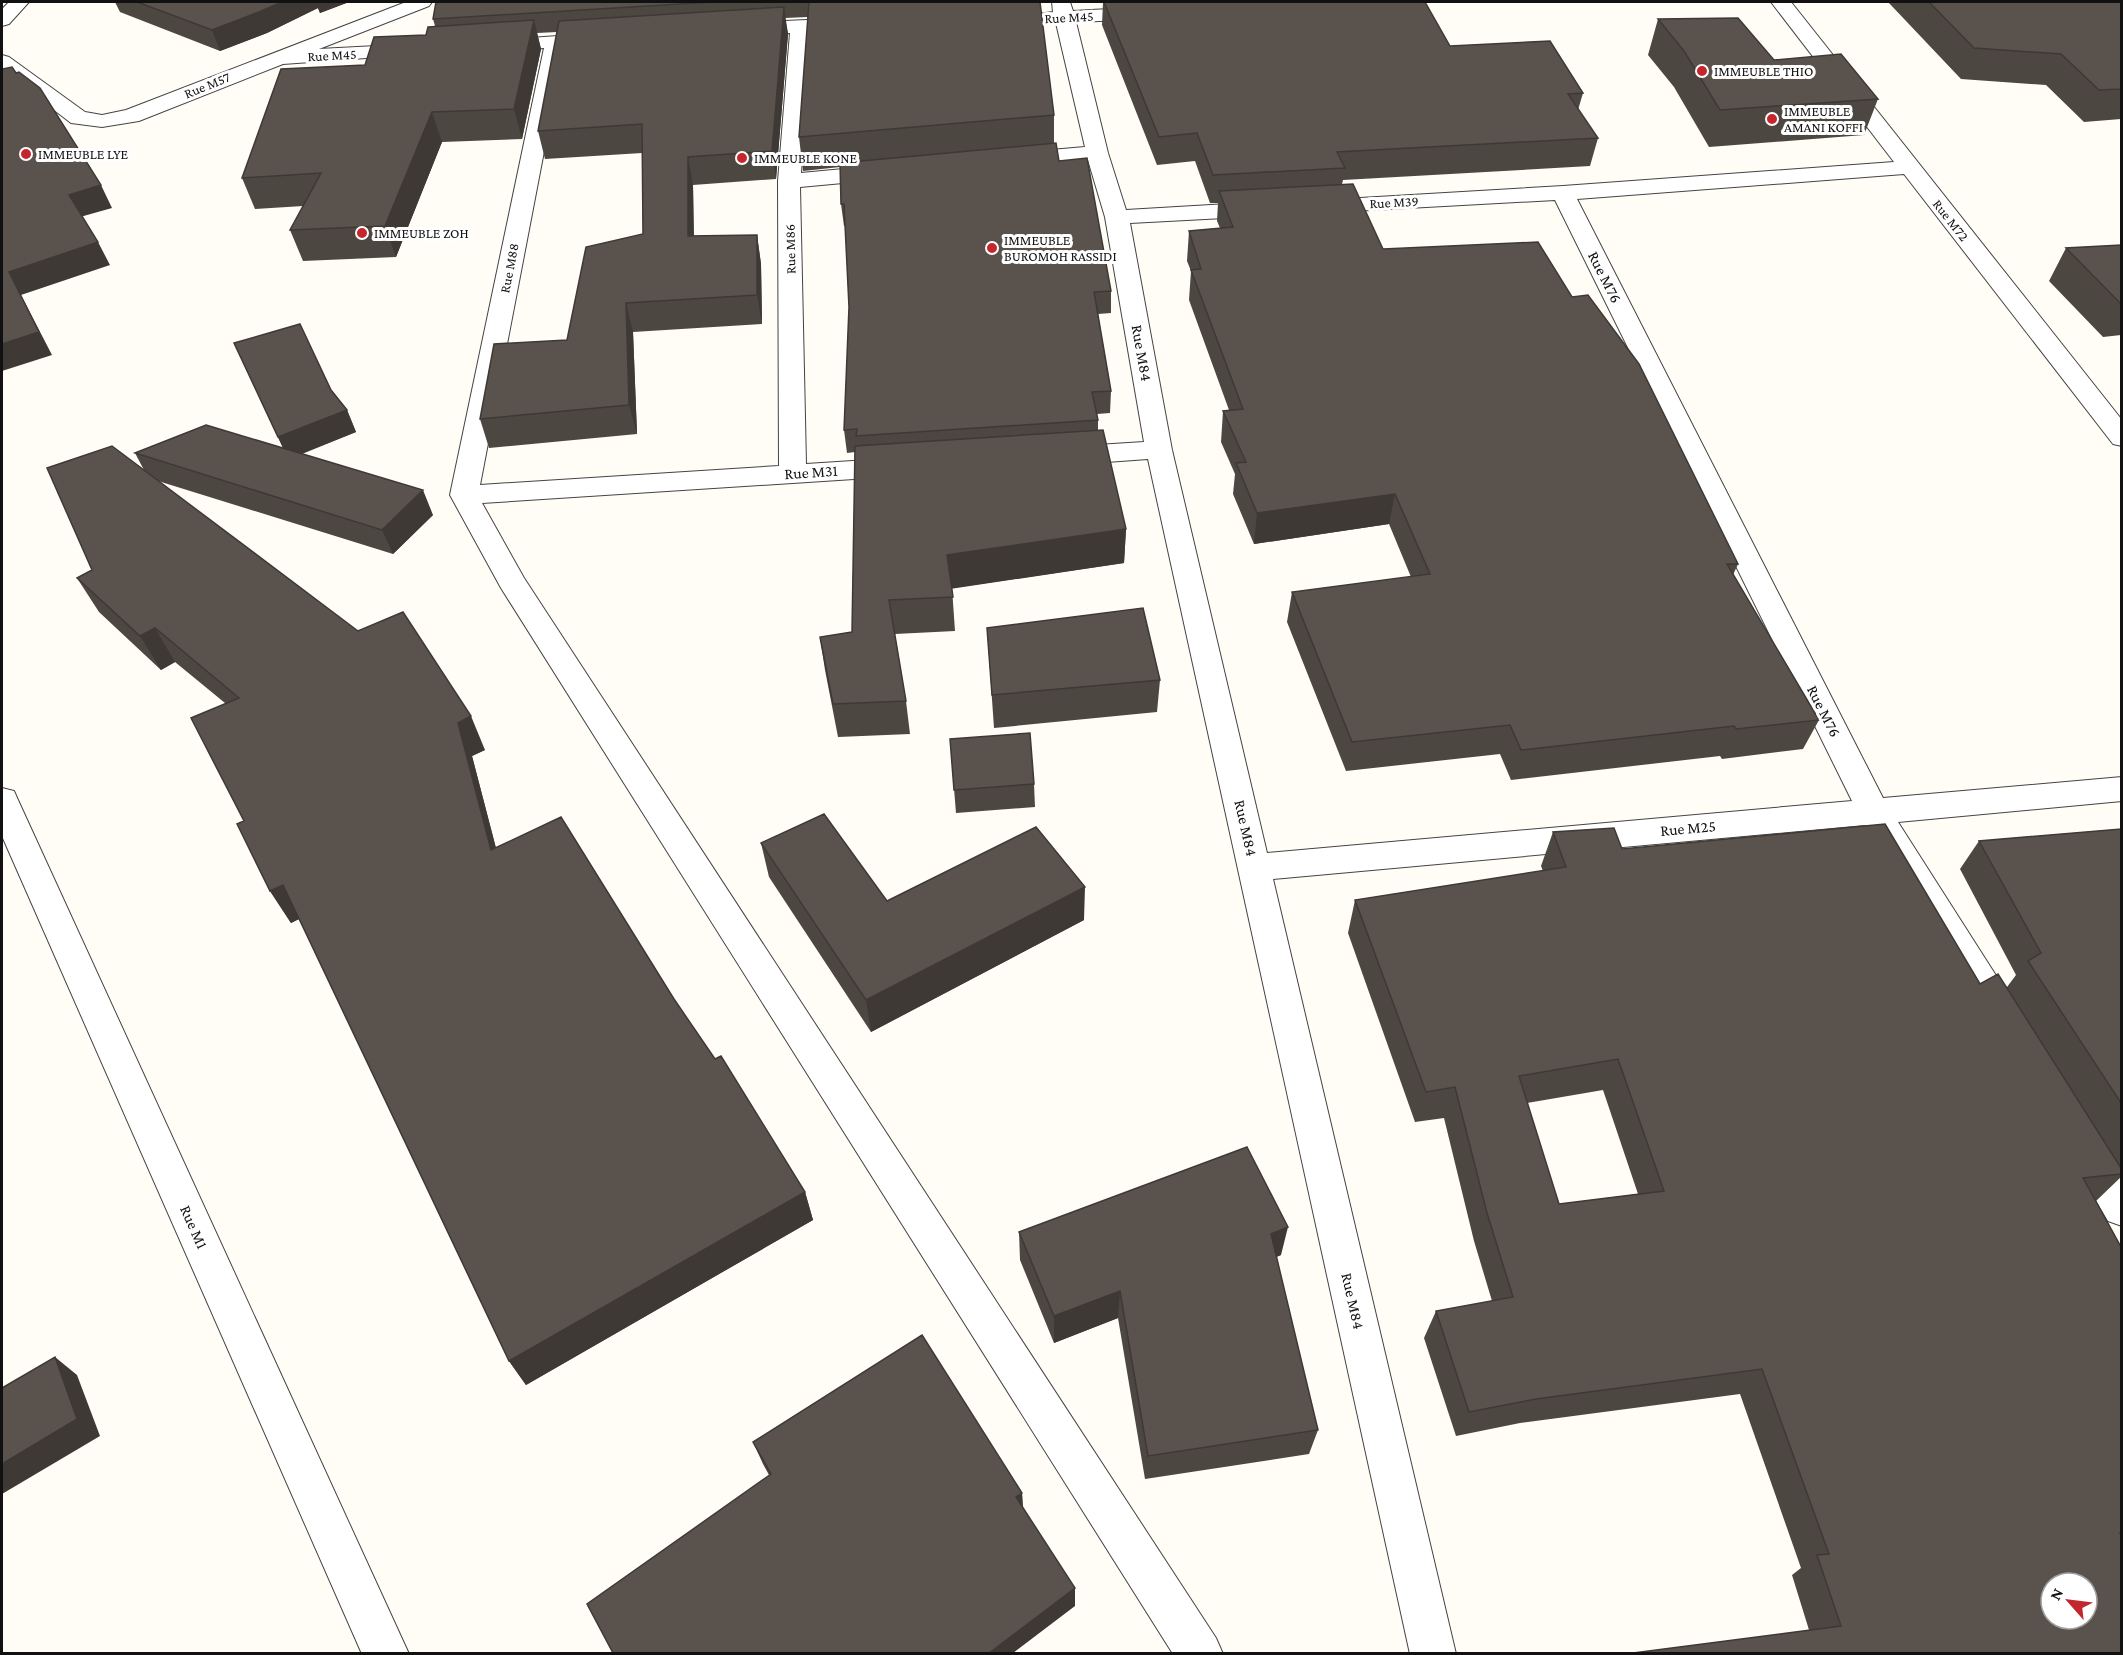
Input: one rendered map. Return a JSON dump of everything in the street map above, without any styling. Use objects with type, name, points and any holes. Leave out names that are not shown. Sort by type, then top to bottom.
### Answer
[{"type":"street","points":[[2,20],[20,2]]},
{"type":"street","name":"Rue M57","points":[[2,61],[79,118],[102,121],[131,116],[422,2]]},
{"type":"street","name":"Rue M72","points":[[1781,2],[2121,438]]},
{"type":"street","name":"Rue M45","points":[[1030,19],[1063,10],[1171,11]]},
{"type":"street","name":"Rue M84","points":[[1063,10],[1097,153],[1117,217],[1159,450],[1433,1653]]},
{"type":"street","points":[[719,31],[870,23]]},
{"type":"street","name":"Rue M86","points":[[793,473],[789,181],[801,25]]},
{"type":"street","points":[[473,47],[625,37]]},
{"type":"street","name":"Rue M88","points":[[464,495],[555,42]]},
{"type":"street","name":"Rue M45","points":[[275,58],[438,49]]},
{"type":"street","points":[[990,163],[1097,153]]},
{"type":"street","name":"Rue M39","points":[[1117,217],[1563,193],[1910,167]]},
{"type":"street","points":[[789,181],[907,170]]},
{"type":"street","name":"Rue M76","points":[[1563,193],[1874,812],[2020,1046]]},
{"type":"street","points":[[1041,458],[1159,450]]},
{"type":"street","name":"Rue M31","points":[[464,495],[923,465]]},
{"type":"street","points":[[464,495],[511,581],[1200,1653]]},
{"type":"street","name":"Rue M25","points":[[1255,867],[2121,789]]},
{"type":"street","name":"Rue M1","points":[[2,800],[386,1653]]},
{"type":"street","points":[[2071,1127],[2121,1208]]},
{"type":"building","points":[[137,2],[282,2],[212,30]]},
{"type":"building","points":[[436,2],[713,2],[433,19]]},
{"type":"building","points":[[809,2],[1040,2],[1054,115],[799,137]]},
{"type":"building","points":[[1104,2],[1425,2],[1450,46],[1550,41],[1583,93],[1568,94],[1598,138],[1337,152],[1345,168],[1213,175],[1197,133],[1159,137]]},
{"type":"building","points":[[1929,2],[2121,2],[2121,89],[2099,90],[2061,54],[1974,48]]},
{"type":"building","points":[[784,7],[772,151],[688,157],[688,236],[757,235],[757,295],[626,303],[629,405],[480,419],[494,344],[567,340],[586,247],[643,234],[642,124],[538,131],[559,21]]},
{"type":"building","points":[[1738,18],[1774,60],[1841,54],[1878,99],[1720,110],[1684,51],[1658,19]]},
{"type":"building","points":[[534,20],[514,109],[432,112],[385,226],[290,230],[321,173],[242,178],[281,69],[365,65],[374,37],[426,35],[428,27]]},
{"type":"building","points":[[12,67],[16,73],[19,72],[40,88],[101,185],[69,195],[98,242],[9,272],[39,332],[2,344],[2,69]]},
{"type":"building","points":[[1056,143],[1059,161],[1087,158],[1111,291],[1094,292],[1111,391],[1092,392],[1098,420],[856,436],[857,429],[844,430],[849,307],[840,163]]},
{"type":"building","points":[[1353,184],[1383,249],[1538,242],[1572,297],[1588,295],[1639,364],[1738,564],[1727,564],[1819,720],[1736,729],[1734,726],[1521,750],[1510,725],[1352,742],[1292,592],[1430,574],[1395,494],[1257,513],[1236,463],[1246,462],[1223,411],[1243,409],[1191,270],[1201,269],[1189,231],[1233,227],[1219,191]]},
{"type":"building","points":[[2121,245],[2121,304],[2066,248]]},
{"type":"building","points":[[300,324],[331,390],[347,410],[278,437],[234,343]]},
{"type":"building","points":[[206,425],[423,490],[382,530],[135,453]]},
{"type":"building","points":[[1103,430],[1126,529],[947,555],[953,597],[889,600],[906,701],[833,704],[820,637],[852,632],[855,446]]},
{"type":"building","points":[[112,446],[358,631],[403,612],[471,716],[458,723],[491,850],[561,817],[674,999],[715,1059],[721,1056],[805,1192],[509,1361],[283,885],[270,891],[237,824],[244,821],[191,718],[239,698],[155,628],[140,636],[77,578],[92,570],[47,468]]},
{"type":"building","points":[[1143,608],[1160,680],[992,695],[987,628]]},
{"type":"building","points":[[1030,733],[1034,784],[954,790],[950,739]]},
{"type":"building","points":[[824,814],[887,901],[1036,827],[1085,887],[866,1000],[761,843]]},
{"type":"building","points":[[1885,824],[1980,984],[1998,974],[2121,1168],[2121,1174],[2083,1178],[2121,1247],[2121,1653],[1633,1653],[1841,1626],[1817,1555],[1829,1554],[1762,1369],[1536,1399],[1469,1412],[1436,1311],[1513,1297],[1487,1213],[1455,1087],[1426,1092],[1355,900],[1566,867],[1553,832],[1614,828],[1622,849]],"holes":[[[1618,1059],[1664,1191],[1559,1204],[1519,1076]]]},
{"type":"building","points":[[2121,829],[2121,1103],[2028,961],[2041,953],[1979,841]]},
{"type":"building","points":[[1247,1147],[1288,1227],[1271,1234],[1318,1430],[1148,1456],[1120,1291],[1054,1316],[1019,1232]]},
{"type":"building","points":[[922,1335],[1022,1493],[1016,1497],[1075,1588],[989,1653],[613,1653],[587,1604],[771,1474],[753,1442]]},
{"type":"building","points":[[55,1357],[77,1419],[2,1464],[2,1388]]},
{"type":"place","name":"IMMEUBLE THIO","points":[[1702,71]]},
{"type":"place","name":"IMMEUBLE AMANI KOFFI","points":[[1772,119]]},
{"type":"place","name":"IMMEUBLE LYE","points":[[26,154]]},
{"type":"place","name":"IMMEUBLE KONE","points":[[742,158]]},
{"type":"place","name":"IMMEUBLE ZOH","points":[[362,233]]},
{"type":"place","name":"IMMEUBLE BUROMOH RASSIDI","points":[[992,248]]}]
